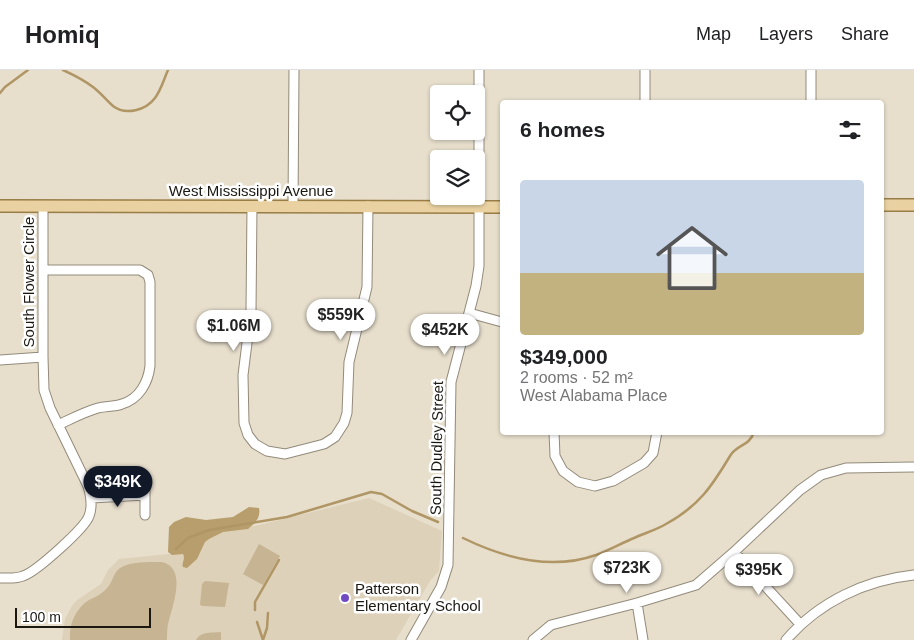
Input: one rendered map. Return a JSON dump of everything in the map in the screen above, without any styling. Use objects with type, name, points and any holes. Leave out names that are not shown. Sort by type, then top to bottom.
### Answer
[{"type":"main road","points":[[884,205],[914,205]]},
{"type":"main road","name":"West Mississippi Avenue","points":[[0,206],[500,207]]},
{"type":"street","points":[[293,206],[294,70]]},
{"type":"street","name":"South Dudley Street","points":[[411,640],[441,587],[448,565],[451,382],[479,266],[479,70]]},
{"type":"street","points":[[645,70],[645,100]]},
{"type":"street","points":[[811,70],[811,100]]},
{"type":"street","name":"South Flower Circle","points":[[43,206],[43,357],[45,394],[86,481],[91,498]]},
{"type":"street","points":[[252,206],[252,298],[243,375],[244,423],[248,435],[256,444],[267,451],[285,454],[295,453],[326,443],[335,437],[344,423],[347,413],[349,362],[367,286],[368,206]]},
{"type":"street","points":[[43,270],[140,270],[148,275],[150,282],[150,366],[144,387],[128,402],[97,408],[58,425]]},
{"type":"street","points":[[469,313],[500,321]]},
{"type":"street","name":"South Flower Circle","points":[[0,360],[43,357]]},
{"type":"street","points":[[554,435],[554,452],[562,471],[570,478],[595,486],[613,481],[648,459],[656,445],[657,435]]},
{"type":"street","points":[[533,640],[551,624],[637,603],[696,585],[800,490],[821,475],[846,468],[914,467]]},
{"type":"street","points":[[144,477],[145,515]]},
{"type":"street","points":[[0,578],[17,578],[29,573],[73,536],[89,518],[91,498],[145,496]]},
{"type":"street","points":[[734,552],[800,624]]},
{"type":"street","points":[[786,640],[800,624],[839,597],[866,585],[894,577],[914,575]]},
{"type":"street","points":[[637,603],[643,640]]},
{"type":"shaded area","points":[[369,498],[442,531],[439,571],[430,581],[396,640],[62,640],[65,619],[72,606],[77,600],[101,584],[108,570],[119,559],[179,553],[223,530],[255,526]]},
{"type":"shaded area","points":[[249,507],[259,508],[257,520],[253,525],[248,529],[223,532],[209,539],[205,542],[197,559],[187,568],[183,567],[183,554],[172,555],[168,552],[169,527],[174,522],[186,517],[206,520],[233,517]]},
{"type":"shaded area","points":[[259,544],[280,556],[263,585],[243,574]]},
{"type":"shaded area","points":[[162,562],[170,566],[174,571],[176,579],[167,640],[70,640],[72,623],[77,612],[84,604],[99,595],[110,585],[120,568],[135,563]]},
{"type":"shaded area","points":[[205,581],[229,583],[225,607],[200,605],[202,584]]},
{"type":"shaded area","points":[[221,632],[221,640],[196,640],[204,634]]},
{"type":"waterway","points":[[0,93],[28,70]]},
{"type":"waterway","points":[[63,70],[90,84],[113,106],[124,111],[136,110],[151,102],[159,92],[168,70]]},
{"type":"waterway","points":[[463,538],[495,551],[528,560],[562,562],[596,555],[662,526],[687,510],[711,486],[733,452],[746,443],[753,435]]},
{"type":"waterway","points":[[176,549],[188,538],[209,530],[287,517],[371,492],[382,494],[412,511],[438,522]]},
{"type":"waterway","points":[[255,610],[255,602],[279,560]]},
{"type":"waterway","points":[[263,640],[267,628],[268,613]]},
{"type":"waterway","points":[[257,622],[263,640]]},
{"type":"place","name":"Patterson Elementary School","points":[[345,598]]}]
